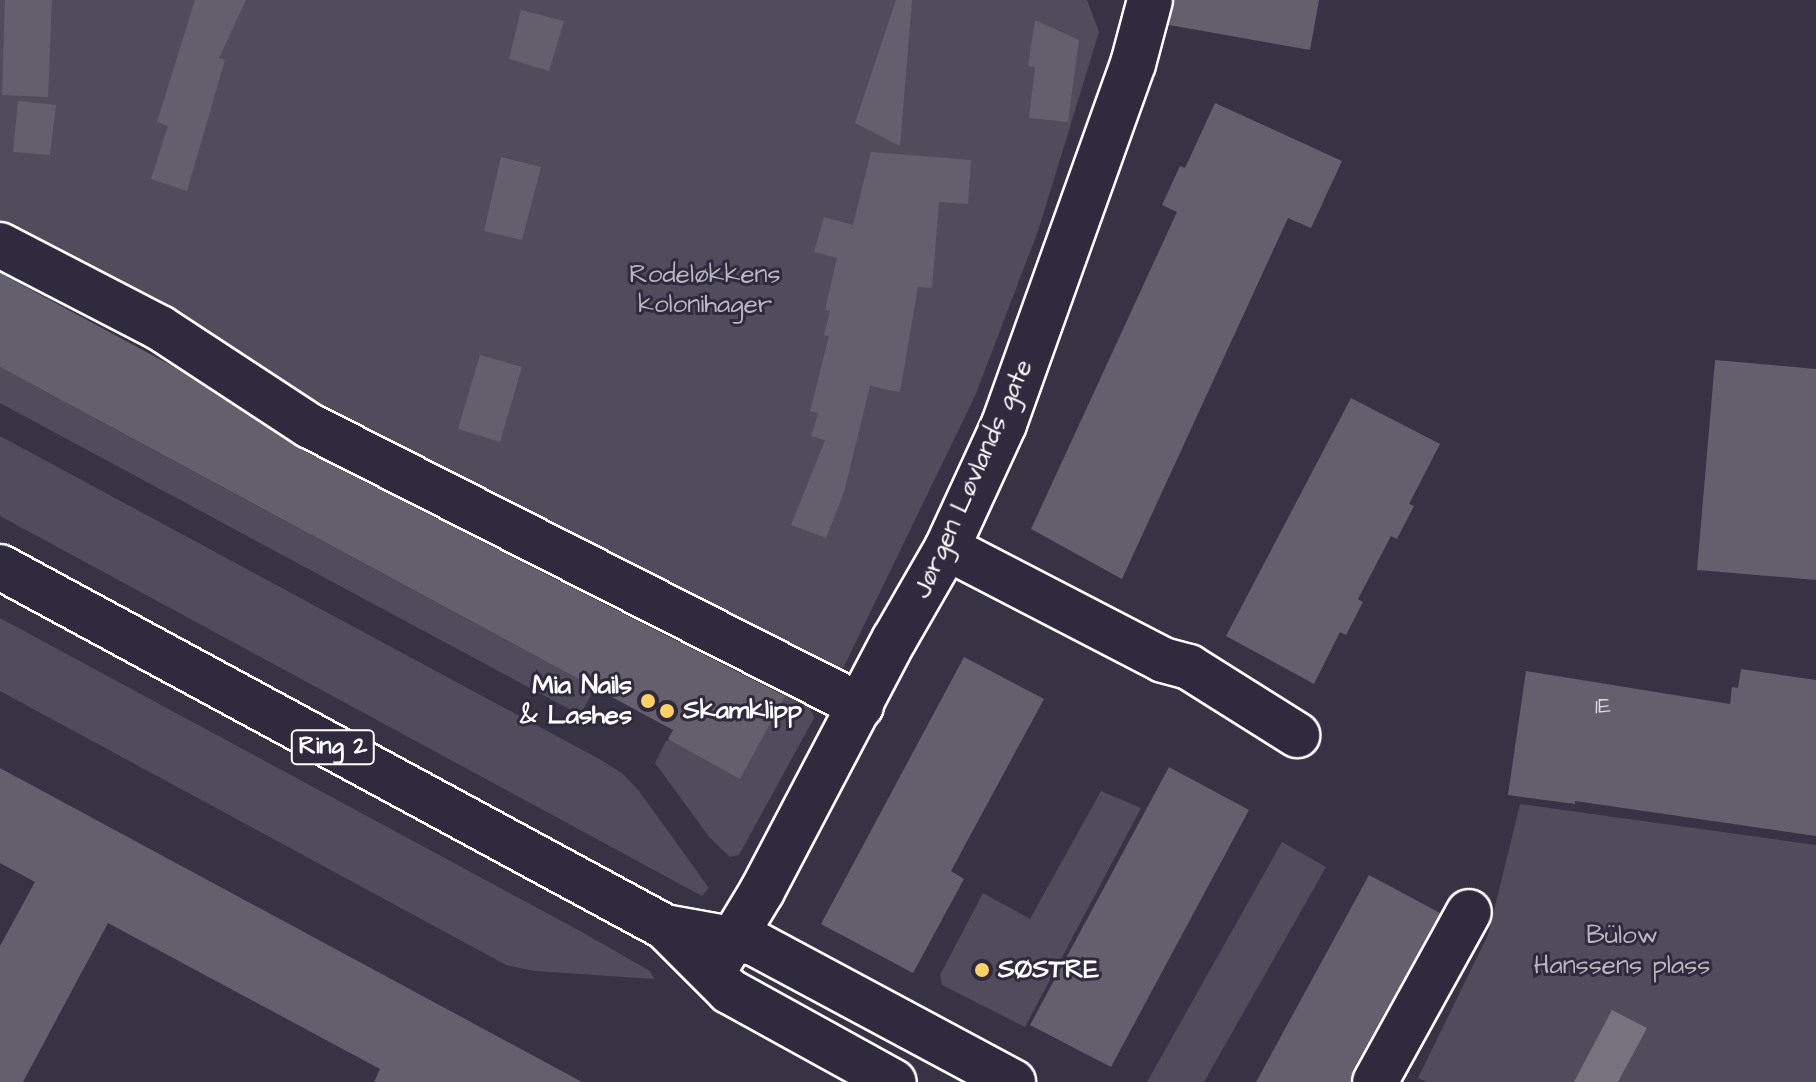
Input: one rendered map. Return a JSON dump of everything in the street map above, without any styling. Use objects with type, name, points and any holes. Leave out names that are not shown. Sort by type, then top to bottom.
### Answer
[{"type":"main road","name":"Jørgen Løvlands gate","points":[[722,956],[762,891],[894,640],[947,548],[1004,424],[1133,64],[1150,0]]},
{"type":"main road","points":[[0,245],[160,328],[310,426],[861,706]]},
{"type":"main road","points":[[947,548],[1163,660],[1189,667],[1297,735]]},
{"type":"main road","name":"Ring 2","points":[[0,567],[722,956],[754,943],[1013,1082]]},
{"type":"main road","points":[[1375,1082],[1469,912]]},
{"type":"main road","name":"Ring 2","points":[[722,956],[729,991],[894,1082]]},
{"type":"green space","name":"Rodeløkkens kolonihager","points":[[0,0],[1087,0],[1099,32],[1038,231],[975,396],[835,685],[0,250]]},
{"type":"green space","points":[[0,367],[595,688],[580,715],[0,403]]},
{"type":"green space","points":[[0,436],[623,774],[639,791],[709,888],[702,896],[0,516]]},
{"type":"green space","points":[[0,618],[580,931],[650,971],[654,979],[535,971],[506,965],[0,691]]},
{"type":"green space","points":[[796,688],[803,694],[814,718],[739,855],[730,857],[710,838],[655,763],[666,741]]},
{"type":"green space","points":[[1101,791],[1141,808],[1025,1027],[942,985],[940,975],[983,893],[1030,919]]},
{"type":"green space","name":"Bülow Hanssens plass","points":[[1520,804],[1816,845],[1816,1082],[1427,1082],[1418,1078],[1488,935]]},
{"type":"green space","points":[[1282,842],[1326,867],[1204,1082],[1147,1082]]},
{"type":"shaded area","points":[[1612,1010],[1647,1028],[1618,1082],[1574,1082]]},
{"type":"building","points":[[5,0],[52,0],[48,97],[2,95]]},
{"type":"building","points":[[195,0],[246,0],[219,58],[225,60],[187,191],[151,179],[168,126],[157,122]]},
{"type":"building","points":[[896,0],[912,0],[900,146],[855,123]]},
{"type":"building","points":[[1174,0],[1319,0],[1310,50],[1169,25]]},
{"type":"building","points":[[521,10],[564,21],[549,71],[509,59]]},
{"type":"building","points":[[1035,20],[1079,40],[1068,122],[1029,118],[1035,67],[1028,66]]},
{"type":"building","points":[[18,101],[56,105],[50,155],[13,152]]},
{"type":"building","points":[[1215,103],[1342,161],[1311,228],[1288,218],[1122,579],[1031,529],[1177,212],[1162,205],[1180,166],[1185,168]]},
{"type":"building","points":[[871,152],[971,160],[968,204],[939,202],[932,288],[918,287],[900,392],[870,386],[844,492],[826,538],[791,525],[825,440],[811,436],[818,413],[810,411],[829,336],[824,335],[830,311],[825,310],[837,258],[814,252],[824,217],[853,225]]},
{"type":"building","points":[[501,157],[541,167],[522,240],[484,231]]},
{"type":"building","points":[[0,273],[176,368],[299,448],[785,696],[740,779],[668,739],[673,730],[0,367]]},
{"type":"building","points":[[480,355],[522,367],[500,442],[458,429]]},
{"type":"building","points":[[1715,360],[1816,369],[1816,580],[1697,570]]},
{"type":"building","points":[[1351,398],[1440,444],[1409,504],[1414,506],[1397,539],[1391,536],[1358,599],[1363,602],[1346,635],[1340,632],[1314,684],[1226,636]]},
{"type":"building","points":[[964,657],[1044,699],[951,871],[964,879],[913,973],[821,924]]},
{"type":"building","points":[[1741,669],[1816,680],[1816,836],[1575,801],[1575,804],[1508,795],[1526,671],[1730,704],[1732,687],[1738,688]]},
{"type":"building","points":[[1169,767],[1249,810],[1111,1067],[1030,1025]]},
{"type":"building","points":[[0,768],[582,1082],[374,1082],[380,1069],[108,923],[23,1082],[0,1082],[0,946],[35,882],[0,863]]},
{"type":"building","points":[[1369,875],[1440,913],[1353,1070],[1350,1082],[1256,1082]]},
{"type":"place","name":"Mia Nails & Lashes","points":[[648,701]]},
{"type":"place","name":"Skamklipp","points":[[667,711]]},
{"type":"place","name":"SØSTRE","points":[[982,970]]}]
